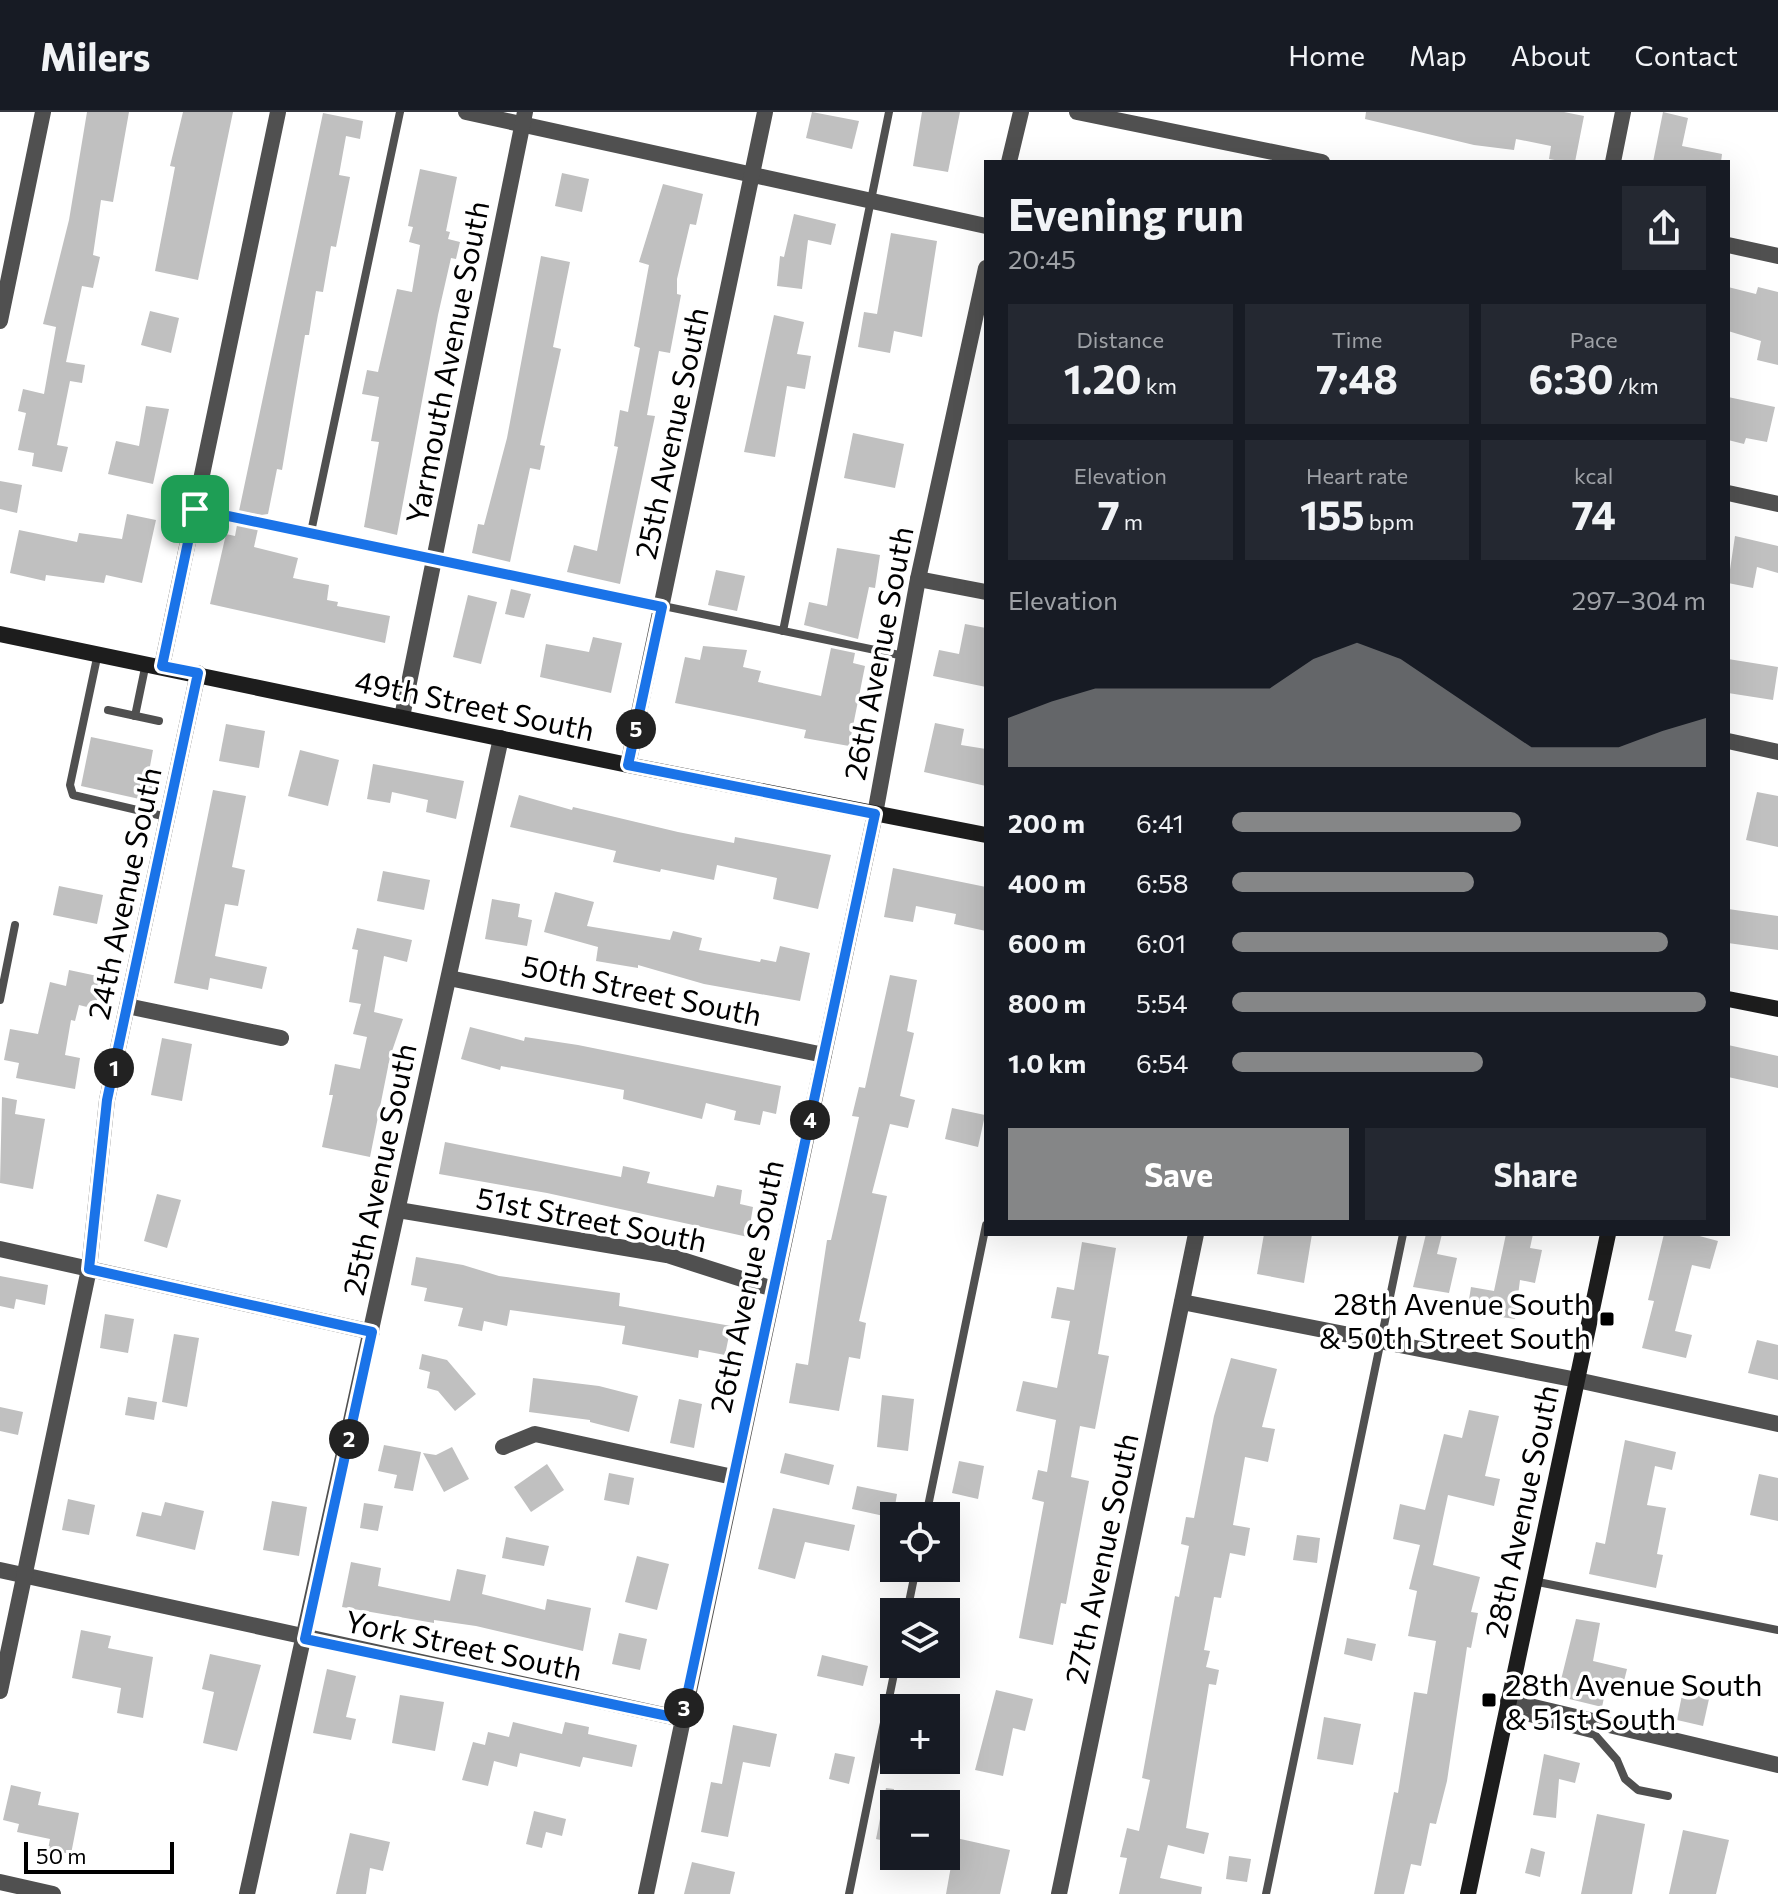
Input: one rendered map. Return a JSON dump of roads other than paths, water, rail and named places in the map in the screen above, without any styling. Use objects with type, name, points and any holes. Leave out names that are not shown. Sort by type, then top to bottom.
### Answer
[{"type":"street","points":[[0,321],[43,112]]},
{"type":"street","points":[[154,664],[195,509],[278,112]]},
{"type":"street","points":[[466,112],[524,118],[984,226]]},
{"type":"street","name":"25th Avenue South","points":[[628,765],[765,112]]},
{"type":"street","points":[[1009,160],[1021,112]]},
{"type":"street","points":[[1077,112],[1312,160]]},
{"type":"street","points":[[1613,160],[1623,112]]},
{"type":"street","name":"Yarmouth Avenue South","points":[[402,717],[524,118]]},
{"type":"street","points":[[1730,245],[1778,256]]},
{"type":"street","name":"26th Avenue South","points":[[646,1894],[875,814],[918,579],[979,338],[984,288]]},
{"type":"street","points":[[1730,493],[1778,504]]},
{"type":"street","points":[[918,579],[984,592]]},
{"type":"street","name":"49th Street South","points":[[0,634],[628,765],[984,835]]},
{"type":"street","name":"24th Avenue South","points":[[0,1691],[89,1269],[107,1100],[198,673]]},
{"type":"street","name":"25th Avenue South","points":[[247,1894],[501,738]]},
{"type":"street","points":[[1730,741],[1778,752]]},
{"type":"street","name":"50th Street South","points":[[449,978],[824,1055]]},
{"type":"street","points":[[1730,999],[1778,1009]]},
{"type":"street","points":[[127,1006],[281,1038]]},
{"type":"street","name":"51st Street South","points":[[398,1210],[667,1255],[773,1289]]},
{"type":"street","name":"27th Avenue South","points":[[1059,1894],[1196,1236]]},
{"type":"street","name":"28th Avenue South","points":[[1468,1894],[1608,1236]]},
{"type":"street","points":[[0,1249],[372,1332]]},
{"type":"street","points":[[1182,1302],[1577,1380],[1778,1424]]},
{"type":"street","points":[[503,1447],[535,1434],[733,1477]]},
{"type":"street","name":"York Street South","points":[[0,1570],[682,1719]]},
{"type":"street","points":[[1507,1706],[1778,1765]]},
{"type":"street","points":[[0,1882],[53,1894]]},
{"type":"lane","points":[[311,532],[400,112]]},
{"type":"lane","points":[[783,631],[889,112]]},
{"type":"lane","points":[[195,509],[904,656]]},
{"type":"lane","points":[[98,653],[70,785],[73,795],[167,818]]},
{"type":"lane","points":[[135,716],[154,664]]},
{"type":"lane","points":[[108,710],[159,721]]},
{"type":"lane","points":[[0,1000],[15,925]]},
{"type":"lane","points":[[929,1502],[984,1235]]},
{"type":"lane","points":[[1266,1894],[1403,1236]]},
{"type":"lane","points":[[1533,1581],[1778,1630]]},
{"type":"lane","points":[[849,1894],[893,1678]]},
{"type":"lane","points":[[1507,1706],[1595,1735],[1617,1760],[1625,1779],[1638,1790],[1668,1796]]},
{"type":"place","name":"28th Avenue South & 50th Street South","points":[[1607,1319]]},
{"type":"place","name":"28th Avenue South & 51st South","points":[[1489,1700]]}]
